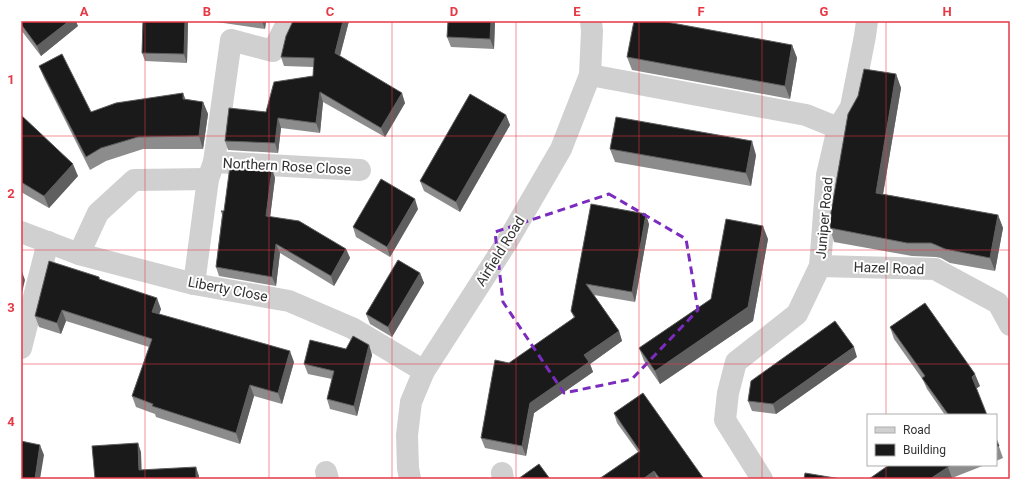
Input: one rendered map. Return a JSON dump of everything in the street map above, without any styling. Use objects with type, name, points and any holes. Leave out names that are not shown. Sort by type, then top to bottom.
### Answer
[{"type":"street","name":"Northern Rose Close","points":[[194,284],[231,40],[273,51],[288,21]]},
{"type":"street","name":"Airfield Road","points":[[410,479],[408,468],[407,435],[411,402],[424,371],[507,242],[561,150],[590,75],[591,21]]},
{"type":"street","name":"Juniper Road","points":[[762,479],[725,420],[728,393],[736,362],[796,314],[820,266],[827,175],[838,128],[852,107],[865,36],[866,21]]},
{"type":"street","points":[[590,75],[806,115],[838,128]]},
{"type":"street","name":"Northern Rose Close","points":[[79,254],[98,213],[134,180],[211,171],[360,170]]},
{"type":"street","name":"Liberty Close","points":[[21,232],[79,254],[194,284],[289,301],[352,328],[424,371]]},
{"type":"street","points":[[21,348],[48,242]]},
{"type":"street","name":"Hazel Road","points":[[820,266],[935,269],[998,303],[1010,325]]},
{"type":"highlighted area","points":[[609,194],[686,239],[698,310],[632,379],[564,393],[503,302],[495,232]]},
{"type":"building","points":[[21,21],[69,21],[37,46],[21,24]]},
{"type":"building","points":[[143,21],[185,21],[184,54],[142,53]]},
{"type":"building","points":[[293,21],[343,21],[335,53],[402,93],[381,128],[320,92],[316,123],[278,118],[275,143],[225,141],[229,108],[266,112],[274,82],[313,76],[314,58],[281,57],[286,36]]},
{"type":"building","points":[[448,21],[491,21],[490,39],[447,37]]},
{"type":"building","points":[[634,21],[661,21],[792,45],[785,86],[627,57]]},
{"type":"building","points":[[62,54],[91,112],[116,103],[183,93],[183,99],[203,102],[199,136],[138,137],[101,148],[86,157],[39,66]]},
{"type":"building","points":[[864,69],[896,74],[876,193],[998,215],[990,258],[945,249],[931,243],[907,243],[830,228],[831,212],[848,114],[858,96]]},
{"type":"building","points":[[470,94],[506,115],[456,202],[420,181]]},
{"type":"building","points":[[21,115],[73,164],[44,196],[21,182]]},
{"type":"building","points":[[616,117],[752,141],[746,173],[610,149]]},
{"type":"building","points":[[230,166],[272,169],[266,216],[299,221],[346,249],[331,276],[276,244],[272,277],[216,267],[223,212],[221,211],[224,211]]},
{"type":"building","points":[[381,179],[415,199],[387,247],[353,227]]},
{"type":"building","points":[[591,204],[646,214],[632,292],[586,284],[619,331],[584,355],[589,362],[530,403],[522,446],[481,438],[495,360],[509,363],[575,317],[571,311]]},
{"type":"building","points":[[726,219],[763,226],[748,307],[655,371],[639,348],[711,299]]},
{"type":"building","points":[[398,260],[420,273],[388,327],[366,314]]},
{"type":"building","points":[[49,261],[157,298],[152,312],[290,351],[278,393],[250,385],[236,433],[152,406],[153,404],[132,396],[152,339],[62,310],[57,323],[35,316]]},
{"type":"building","points":[[925,303],[975,374],[972,377],[987,414],[948,414],[922,378],[925,376],[890,327]]},
{"type":"building","points":[[835,321],[854,347],[773,404],[748,401],[751,381]]},
{"type":"building","points":[[353,336],[369,345],[354,406],[327,399],[334,371],[304,364],[310,340],[346,349]]},
{"type":"building","points":[[643,393],[704,479],[660,479],[654,471],[643,479],[599,479],[640,451],[614,413]]},
{"type":"building","points":[[21,441],[40,445],[35,479],[21,479]]},
{"type":"building","points":[[138,443],[139,470],[196,467],[196,479],[95,479],[92,446]]},
{"type":"building","points":[[539,464],[550,479],[518,479]]},
{"type":"building","points":[[888,466],[950,466],[930,479],[869,479]]},
{"type":"building","points":[[805,473],[841,479],[804,479]]}]
